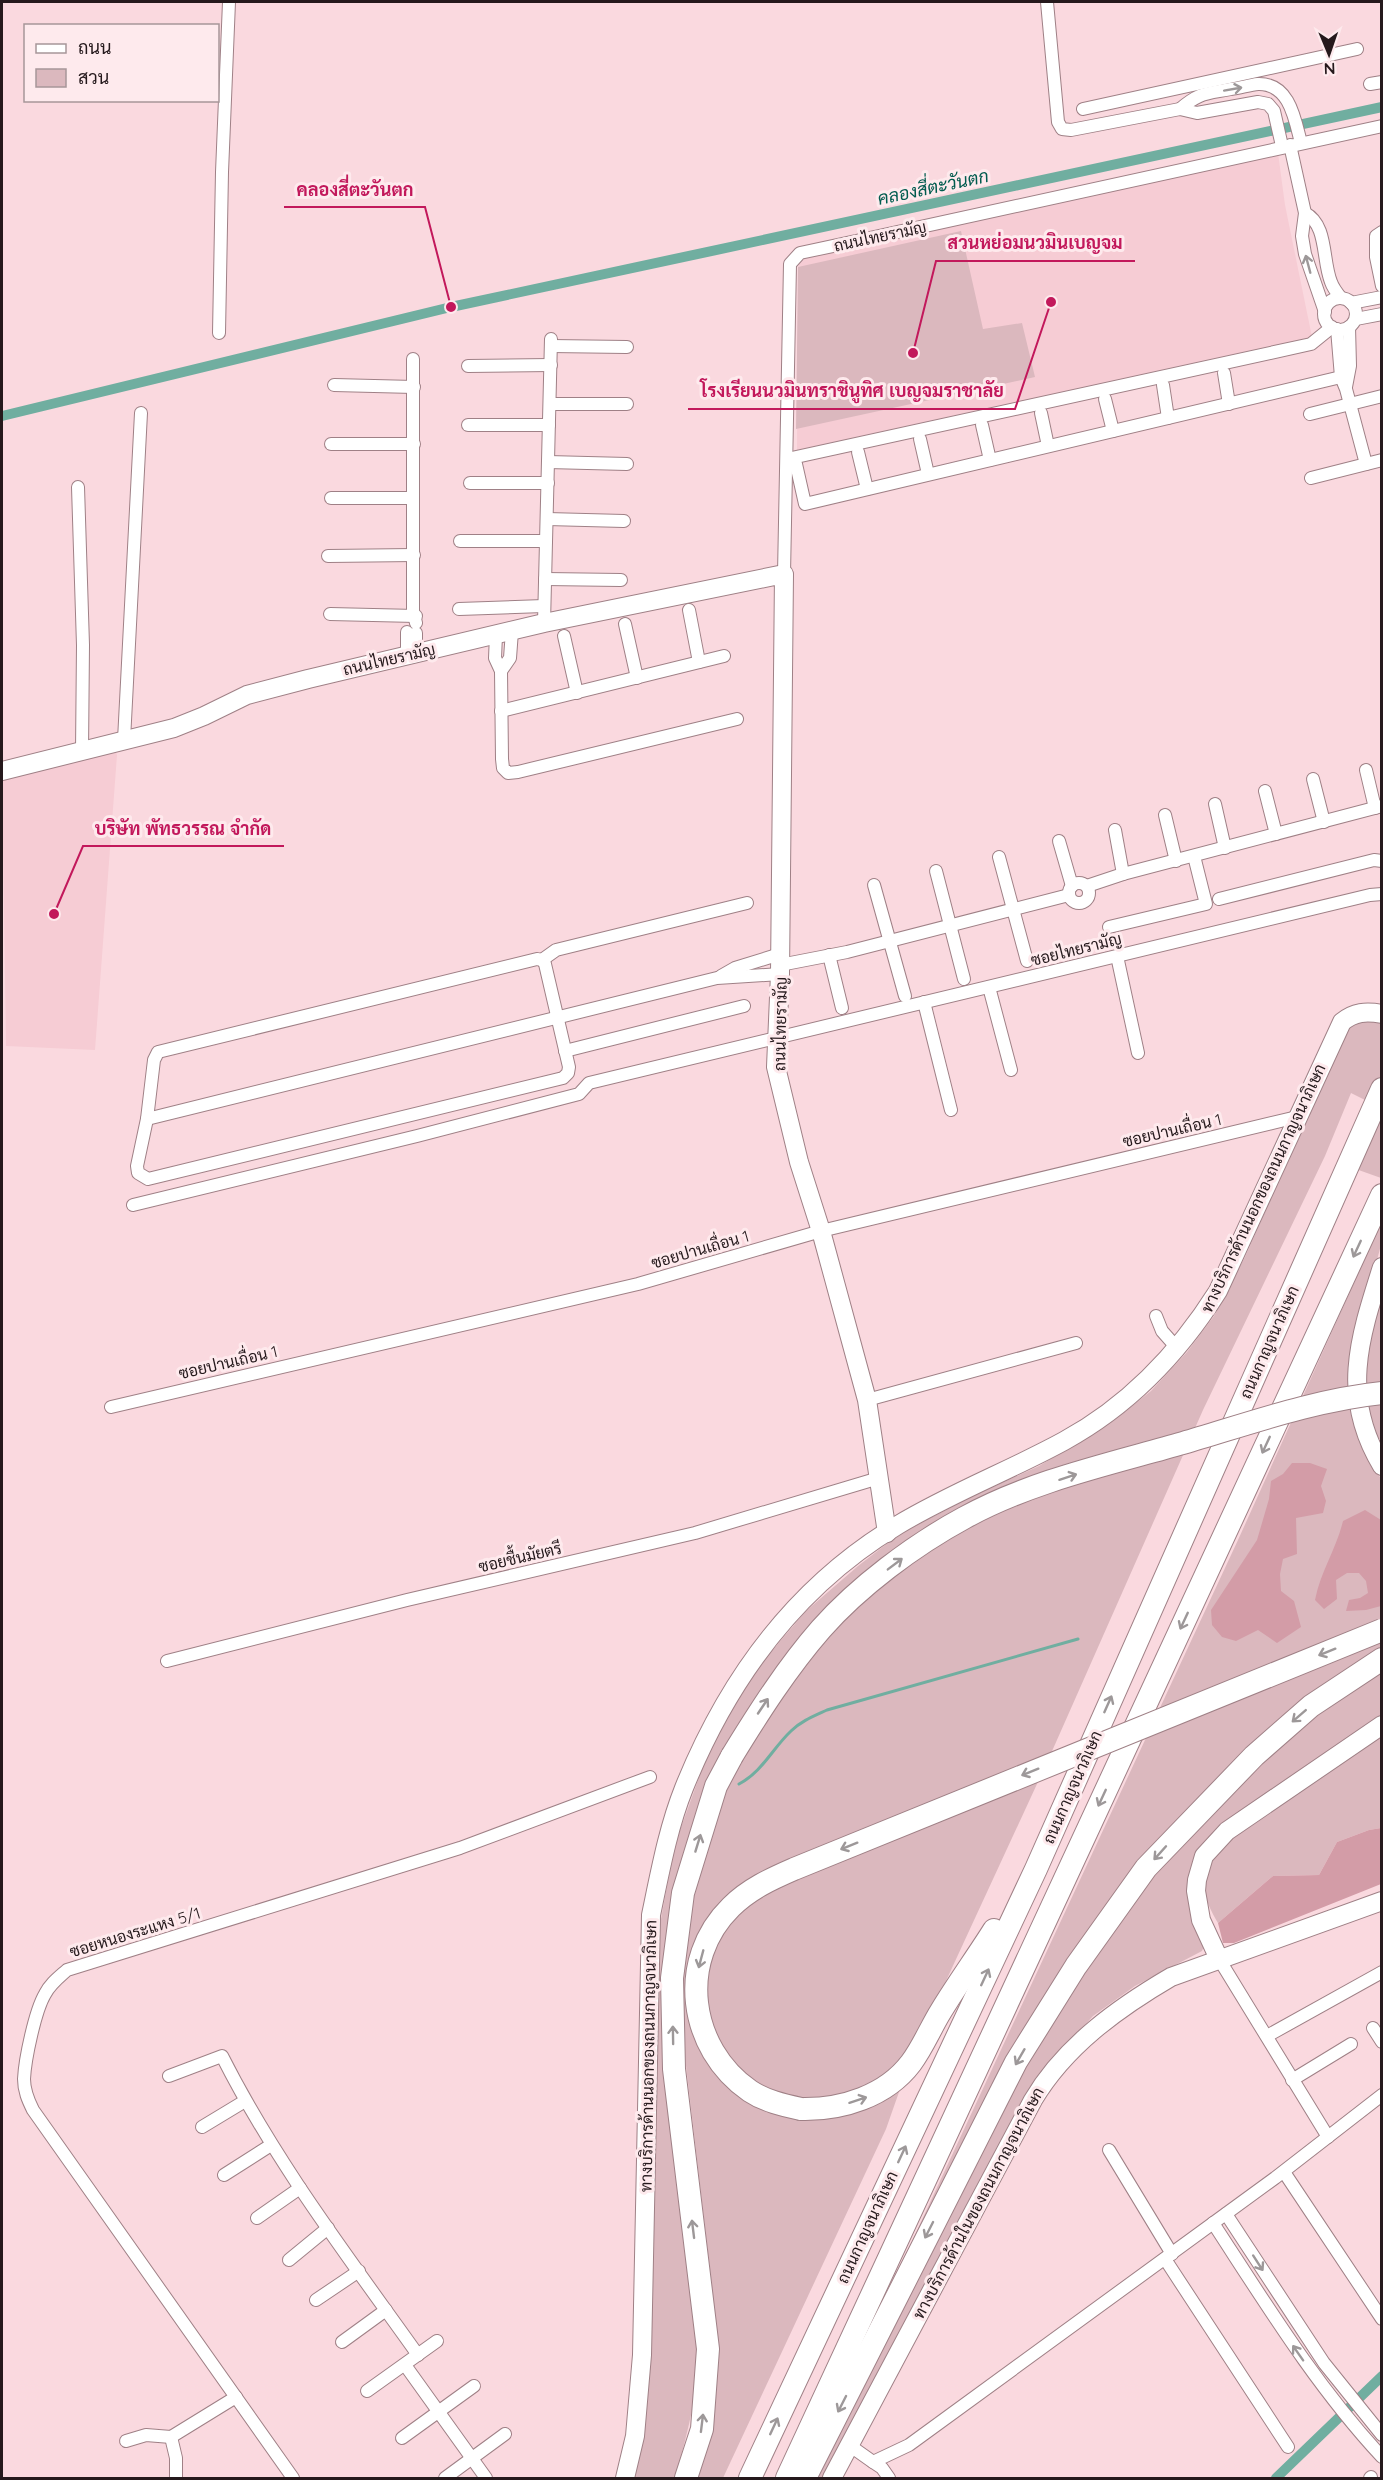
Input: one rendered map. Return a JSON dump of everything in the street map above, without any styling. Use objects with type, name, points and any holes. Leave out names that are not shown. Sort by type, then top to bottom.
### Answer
[{"type":"highway","name":"ถนนกาญจนาภิเษก","points":[[750,2478],[1036,1869],[1382,1089]]},
{"type":"highway","name":"ถนนกาญจนาภิเษก","points":[[787,2478],[1382,1196]]},
{"type":"highway","points":[[686,2478],[702,2429],[708,2349],[674,2069],[672,1978],[683,1893],[716,1786],[767,1700],[821,1629],[874,1580],[928,1540],[965,1518],[1002,1500],[1087,1471],[1289,1412],[1382,1393]]},
{"type":"highway","points":[[1036,1869],[940,2012],[912,2062],[898,2077],[866,2098],[822,2109],[801,2109],[774,2103],[750,2091],[733,2076],[717,2058],[705,2037],[698,2016],[695,1981],[706,1940],[729,1908],[763,1883],[1382,1630]]},
{"type":"highway","points":[[805,2478],[952,2184],[1016,2062],[1104,1924],[1146,1868],[1254,1756],[1311,1706],[1382,1659]]},
{"type":"main road","name":"ถนนไทยรามัญ","points":[[2,771],[186,724],[247,695],[504,633],[544,614],[784,574],[780,960],[776,1067],[799,1162],[821,1231],[867,1400],[887,1533]]},
{"type":"main road","name":"ทางบริการด้านนอกของถนนกาญจนาภิเษก","points":[[625,2478],[634,2436],[642,2355],[651,1915],[663,1854],[684,1788],[723,1704],[769,1636],[812,1591],[840,1566],[887,1533],[927,1509],[1064,1441],[1101,1418],[1147,1381],[1199,1322],[1218,1291],[1342,1022],[1352,1013],[1382,1014]]},
{"type":"main road","points":[[1382,1267],[1361,1340],[1356,1368],[1356,1389],[1364,1428],[1382,1466]]},
{"type":"main road","points":[[1219,1959],[1201,1920],[1196,1891],[1203,1856],[1227,1832],[1382,1725]]},
{"type":"main road","name":"ทางบริการด้านในของถนนกาญจนาภิเษก","points":[[832,2478],[1044,2081],[1063,2058],[1099,2026],[1139,1996],[1171,1977],[1382,1900]]},
{"type":"street","points":[[219,333],[222,172],[230,2]]},
{"type":"street","points":[[1047,2],[1058,122],[1062,129],[1071,130],[1175,110],[1197,113],[1258,102],[1268,104],[1290,141],[1305,213],[1302,236],[1305,254],[1326,321],[1343,326]]},
{"type":"street","points":[[1083,109],[1358,49]]},
{"type":"street","points":[[1175,110],[1195,96],[1259,84],[1273,86],[1281,92],[1295,117],[1290,141]]},
{"type":"street","points":[[1166,91],[1175,110]]},
{"type":"street","name":"ถนนไทยรามัญ","points":[[784,574],[792,462],[790,264],[800,253],[966,218],[1290,141],[1382,126]]},
{"type":"street","points":[[1305,213],[1314,218],[1319,229],[1331,282],[1356,310],[1343,326],[1350,366],[1343,383],[1366,464]]},
{"type":"street","points":[[1382,232],[1376,236],[1375,244],[1382,286]]},
{"type":"street","points":[[1325,312],[1328,304],[1382,297]]},
{"type":"street","points":[[1343,383],[1229,404],[805,504],[792,462],[1311,344],[1343,326],[1382,314]]},
{"type":"street","points":[[459,609],[544,614],[551,343],[627,346]]},
{"type":"street","points":[[412,654],[413,359]]},
{"type":"street","points":[[468,366],[551,365]]},
{"type":"street","points":[[1224,372],[1229,404]]},
{"type":"street","points":[[334,385],[414,387]]},
{"type":"street","points":[[1163,385],[1168,418]]},
{"type":"street","points":[[1310,414],[1382,396]]},
{"type":"street","points":[[1105,399],[1113,431]]},
{"type":"street","points":[[550,404],[627,404]]},
{"type":"street","points":[[124,740],[141,413]]},
{"type":"street","points":[[1041,413],[1048,446]]},
{"type":"street","points":[[468,425],[549,425]]},
{"type":"street","points":[[982,425],[990,460]]},
{"type":"street","points":[[920,440],[928,474]]},
{"type":"street","points":[[331,444],[414,444]]},
{"type":"street","points":[[858,452],[867,489]]},
{"type":"street","points":[[1311,478],[1382,460]]},
{"type":"street","points":[[548,462],[627,464]]},
{"type":"street","points":[[470,483],[548,483]]},
{"type":"street","points":[[78,487],[83,645],[82,751]]},
{"type":"street","points":[[331,498],[413,498]]},
{"type":"street","points":[[547,519],[624,521]]},
{"type":"street","points":[[460,541],[546,541]]},
{"type":"street","points":[[328,556],[414,555]]},
{"type":"street","points":[[545,579],[621,580]]},
{"type":"street","points":[[688,610],[699,662]]},
{"type":"street","points":[[330,614],[412,622]]},
{"type":"street","points":[[625,624],[637,678]]},
{"type":"street","points":[[504,633],[495,658],[501,670],[503,768],[508,773],[737,719]]},
{"type":"street","points":[[564,636],[577,693]]},
{"type":"street","points":[[501,711],[724,656]]},
{"type":"street","points":[[717,978],[735,968],[780,960],[809,958],[952,926],[1070,890],[1081,883],[1087,886],[1123,873],[1378,807],[1366,770]]},
{"type":"street","points":[[1313,779],[1324,822]]},
{"type":"street","points":[[1265,791],[1276,834]]},
{"type":"street","points":[[1215,804],[1225,848]]},
{"type":"street","points":[[1166,815],[1176,861]]},
{"type":"street","points":[[1115,830],[1123,873]]},
{"type":"street","points":[[1059,842],[1070,890],[1076,903],[1086,902],[1089,896],[1087,886]]},
{"type":"street","points":[[1109,927],[1206,904],[1194,856]]},
{"type":"street","points":[[999,857],[1027,961]]},
{"type":"street","points":[[1219,899],[1374,860],[1382,861]]},
{"type":"street","points":[[936,871],[964,979]]},
{"type":"street","points":[[874,885],[904,996]]},
{"type":"street","name":"ซอยไทยรามัญ","points":[[133,1205],[559,1100],[579,1094],[589,1083],[1380,893]]},
{"type":"street","points":[[542,960],[569,1067],[568,1073],[563,1078],[148,1179],[138,1173],[147,1119],[153,1060],[158,1052],[537,959],[542,960],[556,950],[747,903]]},
{"type":"street","points":[[829,954],[843,1008]]},
{"type":"street","points":[[1117,956],[1138,1053]]},
{"type":"street","points":[[147,1119],[717,978],[780,960]]},
{"type":"street","points":[[989,987],[1011,1070]]},
{"type":"street","points":[[924,1002],[951,1110]]},
{"type":"street","points":[[565,1051],[744,1006]]},
{"type":"street","name":"ซอยปานเถื่อน 1","points":[[111,1407],[638,1284],[821,1231],[1297,1118]]},
{"type":"street","points":[[1156,1316],[1162,1331],[1178,1348]]},
{"type":"street","points":[[867,1400],[1076,1343]]},
{"type":"street","name":"ซอยชื้นมัยตรี","points":[[167,1661],[407,1600],[695,1533],[879,1478]]},
{"type":"street","name":"ซอยหนองระแหง 5/1","points":[[293,2478],[26,2097],[24,2079],[37,2013],[52,1983],[67,1970],[460,1848],[650,1777]]},
{"type":"street","points":[[1219,1959],[1328,2137]]},
{"type":"street","points":[[1268,2038],[1382,1972]]},
{"type":"street","points":[[1268,2038],[1382,1978]]},
{"type":"street","points":[[1373,2028],[1382,2042]]},
{"type":"street","points":[[1292,2080],[1351,2044]]},
{"type":"street","points":[[169,2076],[222,2056],[271,2145],[418,2355]]},
{"type":"street","points":[[873,2462],[909,2445],[1284,2172],[1382,2095]]},
{"type":"street","points":[[202,2127],[245,2101]]},
{"type":"street","points":[[224,2175],[271,2145]]},
{"type":"street","points":[[1109,2150],[1168,2257],[1288,2447]]},
{"type":"street","points":[[1284,2172],[1382,2319]]},
{"type":"street","points":[[257,2218],[300,2188]]},
{"type":"street","points":[[1226,2214],[1324,2363],[1379,2433],[1366,2440]]},
{"type":"street","points":[[1214,2223],[1312,2373],[1354,2427],[1382,2457]]},
{"type":"street","points":[[289,2260],[328,2228]]},
{"type":"street","points":[[316,2300],[358,2271]]},
{"type":"street","points":[[342,2342],[386,2310]]},
{"type":"street","points":[[367,2391],[437,2341]]},
{"type":"street","points":[[1312,2373],[1324,2363]]},
{"type":"street","points":[[405,2365],[486,2478]]},
{"type":"street","points":[[402,2438],[474,2386]]},
{"type":"street","points":[[126,2441],[146,2435],[171,2437],[236,2397]]},
{"type":"street","points":[[445,2478],[505,2434]]},
{"type":"street","points":[[171,2437],[176,2458],[176,2478]]},
{"type":"street","points":[[849,2445],[882,2468],[889,2478]]},
{"type":"shaded area","points":[[1278,153],[1285,205],[1312,337],[797,450],[798,267],[800,262],[809,255]]},
{"type":"shaded area","points":[[114,747],[117,755],[95,1050],[6,1046],[2,774]]},
{"type":"shaded area","points":[[1292,1463],[1310,1463],[1327,1469],[1321,1486],[1326,1501],[1323,1513],[1296,1518],[1297,1554],[1283,1559],[1280,1574],[1281,1591],[1294,1601],[1301,1627],[1277,1643],[1258,1630],[1236,1641],[1222,1637],[1212,1625],[1211,1610],[1257,1540],[1269,1499],[1271,1481],[1283,1474]]},
{"type":"shaded area","points":[[1365,1510],[1381,1520],[1381,1606],[1366,1610],[1346,1611],[1349,1600],[1360,1598],[1368,1593],[1366,1581],[1359,1573],[1347,1573],[1336,1580],[1337,1599],[1324,1609],[1315,1600],[1343,1521]]},
{"type":"shaded area","points":[[1381,1828],[1381,1884],[1234,1943],[1223,1943],[1218,1923],[1273,1876],[1319,1875],[1337,1842]]},
{"type":"green space","points":[[961,231],[983,329],[1022,323],[1035,377],[796,429],[798,267]]},
{"type":"green space","points":[[1358,1019],[1381,1023],[1381,1178],[1353,1168],[1379,1107],[1351,1093],[1325,1156],[1203,1410],[1049,1758],[921,2035],[903,2063],[878,2083],[841,2100],[801,2104],[794,2112],[826,2114],[863,2106],[884,2096],[905,2075],[886,2129],[723,2478],[694,2478],[709,2418],[714,2366],[715,2313],[685,2057],[683,1990],[685,1956],[688,1922],[701,1856],[724,1792],[742,1760],[725,1753],[711,1779],[699,1813],[672,1924],[667,1982],[674,2106],[702,2331],[699,2369],[689,2423],[675,2478],[632,2478],[648,2364],[659,1930],[674,1847],[702,1769],[727,1714],[764,1660],[806,1611],[858,1566],[898,1535],[969,1498],[1039,1466],[1113,1421],[1151,1391],[1187,1352],[1214,1316],[1245,1257],[1345,1032],[1350,1024]]},
{"type":"green space","points":[[1381,1223],[1381,1245],[1355,1342],[1365,1450],[1381,1479],[1381,1717],[1199,1852],[1190,1869],[1190,1881],[1205,1944],[1202,1951],[1135,1986],[1093,2016],[1039,2076],[1001,2141],[822,2478],[811,2478],[900,2267],[1238,1540]]},
{"type":"green space","points":[[1381,1294],[1381,1439],[1374,1439],[1368,1420],[1364,1384],[1368,1349]]},
{"type":"green space","points":[[1381,1736],[1381,1828],[1337,1842],[1319,1875],[1273,1876],[1218,1923],[1208,1902],[1203,1880],[1206,1865],[1219,1845]]},
{"type":"waterway","name":"คลองสี่ตะวันตก","points":[[2,416],[451,307],[1382,107]]},
{"type":"waterway","points":[[739,1784],[767,1760],[795,1727],[827,1710],[1078,1639]]},
{"type":"waterway","points":[[1276,2478],[1382,2376]]},
{"type":"place","name":"โรงเรียนนวมินทราชินูทิศ เบญจมราชาลัย","points":[[1051,302]]},
{"type":"place","name":"คลองสี่ตะวันตก","points":[[451,307]]},
{"type":"place","name":"สวนหย่อมนวมินเบญจม","points":[[913,353]]},
{"type":"place","name":"บริษัท พัทธวรรณ จำกัด","points":[[54,914]]}]
